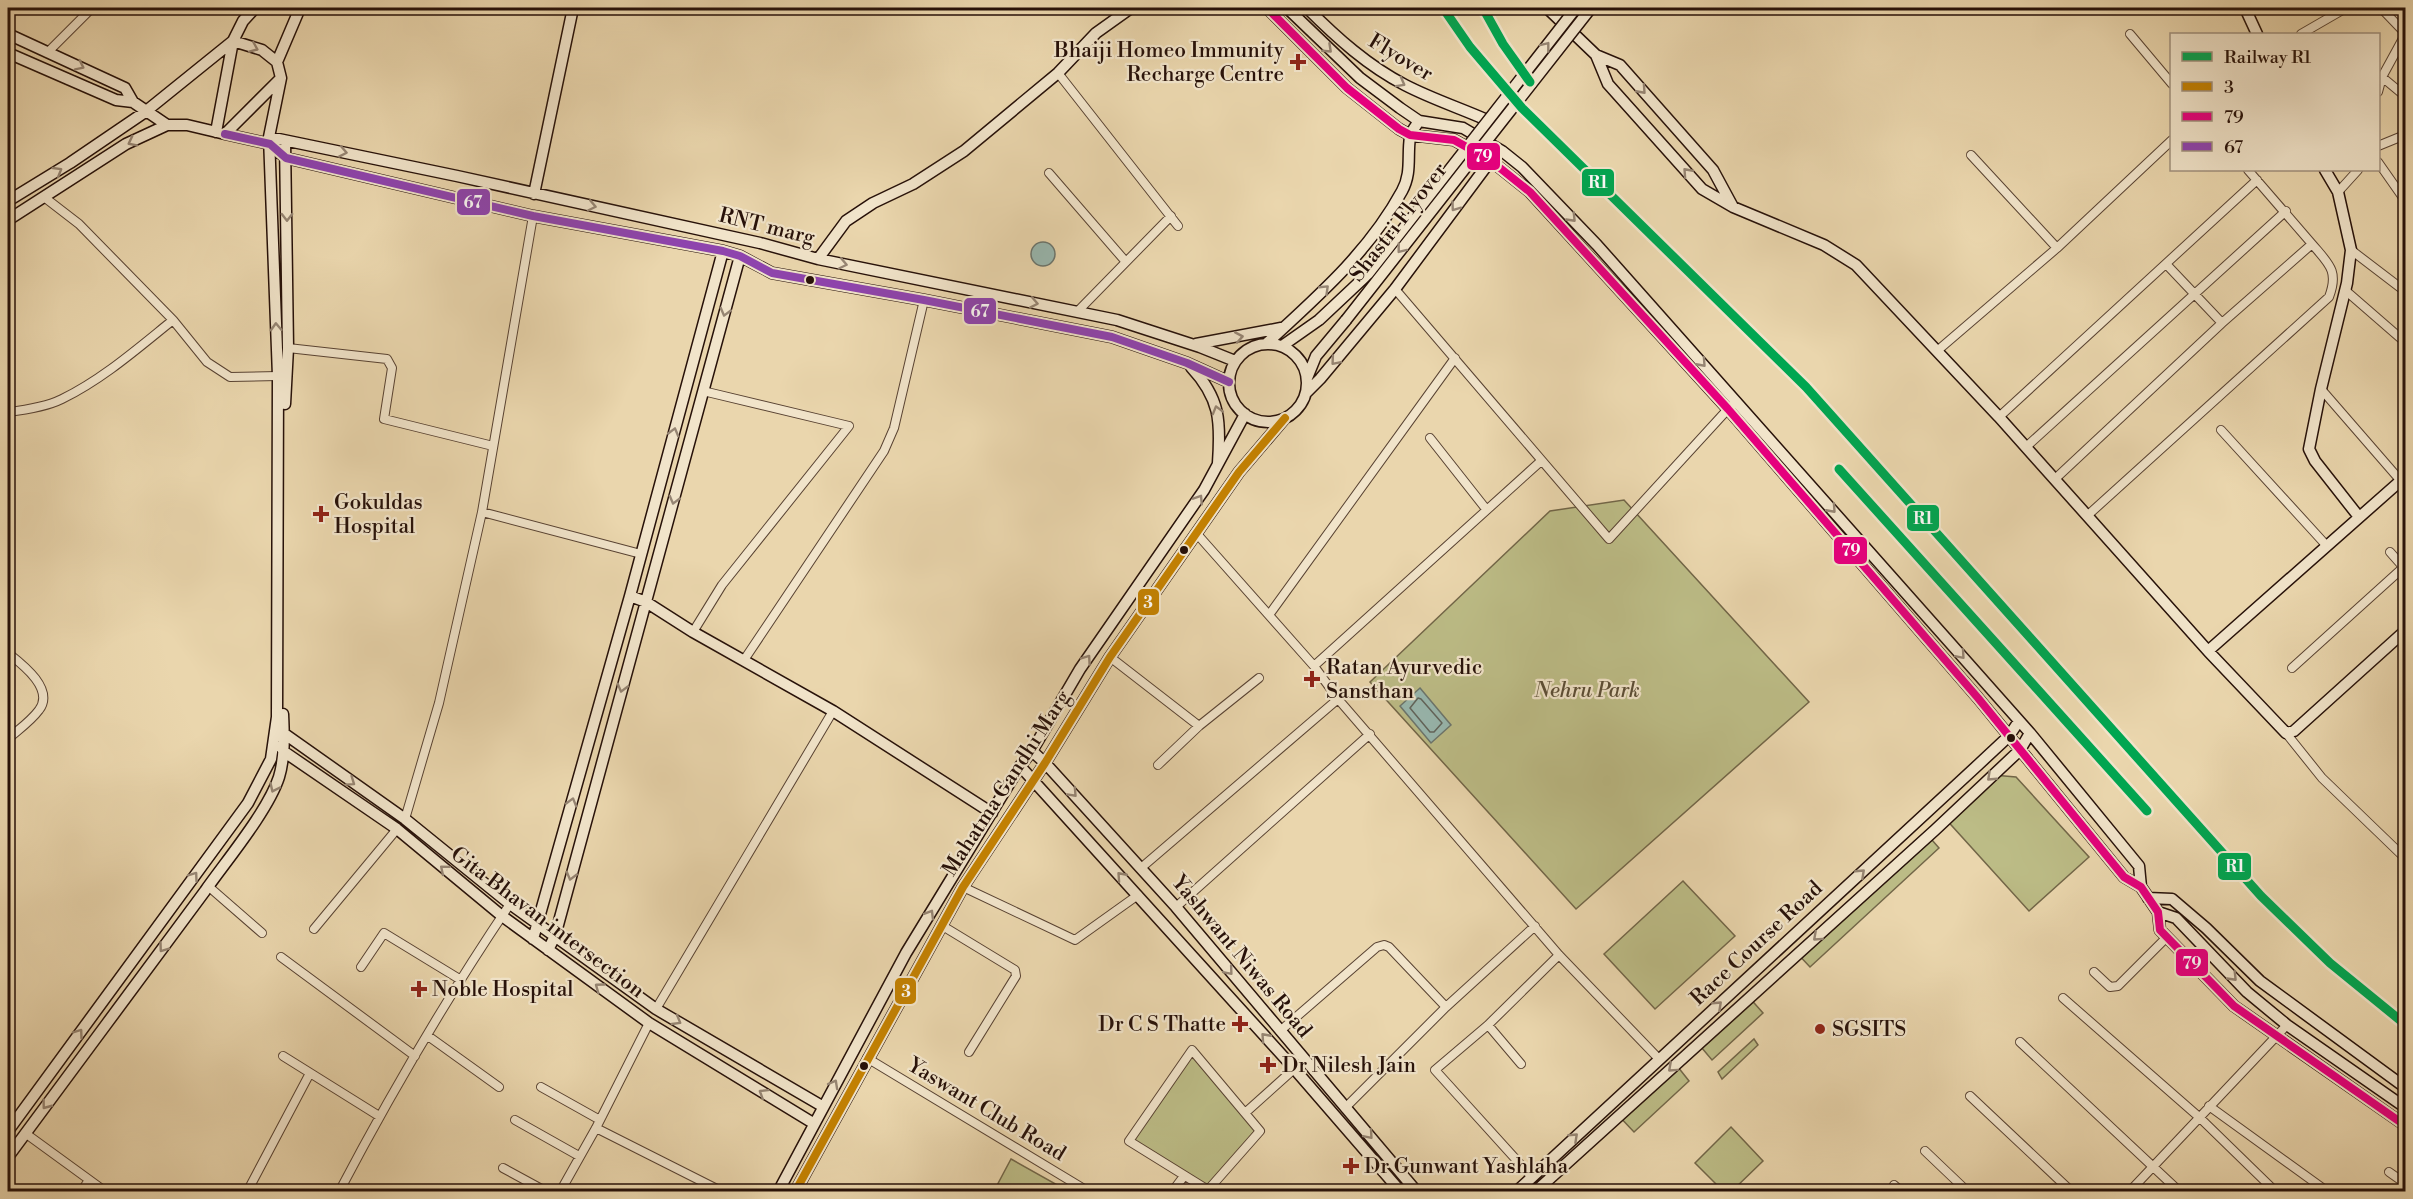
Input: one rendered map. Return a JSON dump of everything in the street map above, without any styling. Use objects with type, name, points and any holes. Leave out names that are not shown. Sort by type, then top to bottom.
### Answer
[{"type":"street","points":[[49,51],[92,8]]},
{"type":"street","points":[[8,201],[70,163],[145,112],[232,41],[243,21],[255,8]]},
{"type":"street","points":[[8,1157],[208,886],[271,795],[279,777],[283,751],[277,717],[278,376],[269,141],[281,78],[277,62],[300,8]]},
{"type":"street","points":[[534,194],[573,8]]},
{"type":"street","points":[[818,259],[846,221],[873,202],[913,184],[964,151],[1058,73],[1096,33],[1131,8]]},
{"type":"street","points":[[1268,8],[1347,88],[1382,117],[1410,135],[1454,140],[1490,160],[1530,192],[1733,406],[2019,721],[2139,866],[2141,887],[2158,912],[2160,930],[2234,1006],[2406,1126]]},
{"type":"street","points":[[1287,8],[1360,78],[1419,121],[1463,128],[1499,149],[1551,197],[1605,254],[1733,406],[1978,698],[2124,878],[2141,887]]},
{"type":"street","name":"Flyover","points":[[1307,8],[1332,33],[1368,63],[1404,85],[1487,120]]},
{"type":"street","points":[[1547,8],[1596,56],[1608,84],[1702,189],[1733,207],[1824,245],[1856,265],[1999,417],[2208,651],[2286,733],[2322,778],[2355,813],[2406,859]]},
{"type":"street","name":"Shastri Flyover","points":[[1282,346],[1333,307],[1368,274],[1576,8]]},
{"type":"street","name":"Shastri Flyover","points":[[1307,378],[1316,356],[1591,8]]},
{"type":"street","points":[[2245,8],[2257,33]]},
{"type":"street","points":[[2303,33],[2346,8]]},
{"type":"street","points":[[2380,87],[2382,77],[2405,33],[2382,8]]},
{"type":"street","points":[[8,34],[49,51],[124,88],[133,102],[145,112],[167,124]]},
{"type":"street","points":[[2130,34],[2170,82]]},
{"type":"street","points":[[232,41],[262,50],[277,62]]},
{"type":"street","points":[[221,133],[232,41]]},
{"type":"street","points":[[8,53],[116,100],[133,102]]},
{"type":"street","points":[[1596,56],[1620,65],[1713,170],[1733,207]]},
{"type":"street","points":[[1058,73],[1178,226]]},
{"type":"street","points":[[2382,77],[2406,97]]},
{"type":"street","points":[[221,133],[281,78]]},
{"type":"street","points":[[1267,343],[1356,258],[1378,229],[1403,190],[1407,177],[1410,135],[1419,121]]},
{"type":"street","points":[[8,220],[126,144],[167,124]]},
{"type":"street","name":"RNT marg","points":[[167,124],[187,125],[269,141],[285,141],[457,176],[760,243],[818,259],[1117,320],[1235,361]]},
{"type":"street","points":[[2380,146],[2400,137],[2406,142]]},
{"type":"street","points":[[269,141],[286,158]]},
{"type":"street","points":[[8,1131],[248,803],[272,759],[279,734],[284,429],[288,348],[285,141]]},
{"type":"street","points":[[1937,351],[2057,248],[2170,142]]},
{"type":"street","points":[[1306,393],[1307,378],[1303,364],[1294,353],[1282,346],[1267,343],[1252,346],[1235,361],[1229,376],[1230,396],[1239,410],[1252,419],[1269,422],[1285,418],[1299,407],[1306,393],[1395,289],[1499,149]]},
{"type":"street","points":[[1971,155],[2057,248]]},
{"type":"street","name":"RNT marg","points":[[286,158],[533,216],[722,256],[772,273],[1112,337],[1187,363],[1229,382]]},
{"type":"street","points":[[2380,163],[2406,202]]},
{"type":"street","points":[[2088,515],[2329,297],[2335,282],[2330,266],[2249,171]]},
{"type":"street","points":[[2326,171],[2338,192],[2351,250],[2345,290],[2309,449],[2315,461],[2359,517]]},
{"type":"street","points":[[2338,192],[2357,171]]},
{"type":"street","points":[[1049,172],[1126,262]]},
{"type":"street","points":[[1999,417],[2257,180]]},
{"type":"street","points":[[44,197],[79,224],[173,320],[207,362],[230,377],[278,376]]},
{"type":"street","points":[[1546,209],[1551,197]]},
{"type":"street","points":[[2026,447],[2193,293],[2286,212]]},
{"type":"street","points":[[405,819],[439,703],[482,512],[533,216]]},
{"type":"street","points":[[1077,312],[1171,216]]},
{"type":"street","points":[[2055,479],[2222,323],[2312,244]]},
{"type":"street","points":[[2351,250],[2406,292]]},
{"type":"street","points":[[533,939],[630,596],[722,256]]},
{"type":"street","points":[[548,950],[555,936],[739,261]]},
{"type":"street","points":[[2167,265],[2222,323]]},
{"type":"street","points":[[1395,289],[1609,539],[1733,406]]},
{"type":"street","points":[[2345,290],[2406,343]]},
{"type":"street","points":[[744,660],[884,451],[894,428],[924,300]]},
{"type":"street","points":[[8,412],[25,410],[61,400],[107,372],[173,320]]},
{"type":"street","points":[[1193,345],[1285,327]]},
{"type":"street","points":[[288,348],[387,359],[392,368],[384,419],[493,446]]},
{"type":"street","points":[[1269,615],[1455,358]]},
{"type":"street","points":[[1187,363],[1206,386],[1217,407],[1220,435],[1218,466]]},
{"type":"street","points":[[2208,651],[2403,478],[2321,389]]},
{"type":"street","points":[[693,632],[722,585],[849,426],[703,392]]},
{"type":"street","name":"Mahatma Gandhi Marg","points":[[778,1191],[906,953],[1020,766],[1032,751],[1080,669],[1186,519],[1218,466],[1245,414]]},
{"type":"street","name":"Mahatma Gandhi Marg","points":[[795,1191],[963,887],[1045,763],[1110,657],[1239,472],[1285,418]]},
{"type":"street","points":[[2221,430],[2326,545]]},
{"type":"street","points":[[1430,438],[1486,509]]},
{"type":"street","points":[[1314,666],[1541,460]]},
{"type":"street","points":[[482,512],[641,554]]},
{"type":"street","points":[[1197,534],[1314,666],[1338,699],[1559,955],[1659,1059]]},
{"type":"street","points":[[2292,668],[2405,567],[2390,552]]},
{"type":"street","points":[[630,596],[646,602],[693,632],[833,711],[992,813]]},
{"type":"street","points":[[2286,733],[2294,731],[2406,630]]},
{"type":"street","points":[[8,653],[36,679],[43,694],[41,708],[8,739]]},
{"type":"street","points":[[1110,657],[1199,726]]},
{"type":"street","points":[[1158,765],[1199,726],[1258,678]]},
{"type":"street","points":[[1141,868],[1338,699]]},
{"type":"street","points":[[656,1009],[833,711]]},
{"type":"street","name":"Race Course Road","points":[[1516,1191],[2009,736],[2019,721]]},
{"type":"street","points":[[279,734],[405,819],[510,904],[656,1009],[822,1106]]},
{"type":"street","points":[[1176,907],[1370,734]]},
{"type":"street","name":"Race Course Road","points":[[1535,1191],[1926,838],[2020,750],[2030,734]]},
{"type":"street","name":"Gita Bhavan intersection","points":[[283,751],[397,829],[502,916],[649,1023],[813,1123]]},
{"type":"street","name":"Yashwant Niwas Road","points":[[1032,751],[1176,907],[1417,1191]]},
{"type":"street","name":"Yashwant Niwas Road","points":[[1020,766],[1401,1191]]},
{"type":"street","points":[[314,929],[397,829]]},
{"type":"street","points":[[208,886],[262,933]]},
{"type":"street","points":[[963,887],[1075,940],[1138,895]]},
{"type":"street","points":[[2148,898],[2172,899],[2206,928],[2260,981],[2406,1088]]},
{"type":"street","points":[[339,1191],[379,1116],[460,980],[510,904]]},
{"type":"street","points":[[2158,912],[2176,918],[2247,992],[2287,1024],[2406,1108]]},
{"type":"street","points":[[941,925],[1016,970],[1016,976],[969,1052]]},
{"type":"street","points":[[1345,1108],[1446,1007],[1535,926]]},
{"type":"street","points":[[361,967],[384,933],[460,980]]},
{"type":"street","points":[[2094,972],[2110,987],[2118,986],[2167,937]]},
{"type":"street","points":[[1280,1031],[1377,947],[1384,945],[1389,947],[1446,1007]]},
{"type":"street","points":[[1531,1176],[1435,1070],[1488,1025],[1559,955]]},
{"type":"street","points":[[281,957],[415,1056]]},
{"type":"street","points":[[2063,998],[2199,1117],[2276,1191]]},
{"type":"street","points":[[560,1191],[598,1124],[649,1023]]},
{"type":"street","points":[[2129,1191],[2287,1024]]},
{"type":"street","points":[[1488,1025],[1521,1064]]},
{"type":"street","points":[[428,1036],[499,1087]]},
{"type":"street","points":[[2020,1042],[2180,1191]]},
{"type":"street","points":[[1192,1050],[1260,1131],[1208,1190],[1184,1176],[1129,1141],[1192,1050]]},
{"type":"street","points":[[283,1056],[379,1116]]},
{"type":"street","name":"Yaswant Club Road","points":[[867,1058],[1089,1191]]},
{"type":"street","points":[[1245,1113],[1294,1069]]},
{"type":"street","points":[[247,1191],[310,1073]]},
{"type":"street","points":[[541,1087],[598,1124],[723,1191]]},
{"type":"street","points":[[1970,1096],[2072,1191]]},
{"type":"street","points":[[801,1116],[811,1100]]},
{"type":"street","points":[[2209,1106],[2328,1191]]},
{"type":"street","points":[[515,1120],[579,1156]]},
{"type":"street","points":[[25,1133],[106,1191]]},
{"type":"street","points":[[1925,1151],[1968,1191]]},
{"type":"street","points":[[503,1168],[547,1191]]},
{"type":"street","points":[[2388,1172],[2406,1184]]},
{"type":"street","points":[[1172,1191],[1184,1176]]},
{"type":"street","points":[[81,1191],[89,1180]]},
{"type":"street","points":[[1894,1185],[1902,1191]]},
{"type":"green space","name":"Nehru Park","points":[[1624,500],[1809,702],[1576,909],[1370,682],[1550,511]]},
{"type":"green space","points":[[1993,775],[2016,777],[2089,857],[2029,911],[1943,816]]},
{"type":"green space","points":[[1925,832],[1939,848],[1810,967],[1795,951]]},
{"type":"green space","points":[[1683,881],[1735,936],[1655,1009],[1604,954]]},
{"type":"green space","points":[[1747,995],[1763,1013],[1712,1060],[1696,1041]]},
{"type":"green space","points":[[1754,1039],[1758,1045],[1722,1079],[1718,1072]]},
{"type":"green space","points":[[1192,1050],[1260,1131],[1208,1190],[1129,1141]]},
{"type":"green space","points":[[1674,1062],[1689,1081],[1634,1132],[1617,1114]]},
{"type":"green space","points":[[1731,1127],[1763,1161],[1732,1191],[1723,1191],[1695,1163]]},
{"type":"green space","points":[[1011,1159],[1068,1191],[994,1191]]},
{"type":"water","points":[[1043,242],[1051,246],[1055,254],[1051,262],[1043,266],[1035,262],[1031,254],[1035,246]]},
{"type":"water","points":[[1420,688],[1451,725],[1431,743],[1400,706]]},
{"type":"rail line","name":"R1","points":[[1443,8],[1470,47],[1522,108],[1806,387],[2261,896],[2330,963],[2406,1025]]},
{"type":"rail line","name":"R1","points":[[1483,8],[1503,44],[1530,82]]},
{"type":"rail line","name":"R1","points":[[1839,469],[2147,811]]},
{"type":"transit line","name":"79","points":[[1267,8],[1347,88],[1399,129],[1410,135],[1454,140],[1490,160],[1530,192],[1728,409],[1978,698],[2124,877],[2141,887],[2158,912],[2160,930],[2234,1006],[2406,1126]]},
{"type":"transit line","name":"67","points":[[225,134],[270,144],[286,158],[533,216],[723,251],[740,256],[772,273],[1112,337],[1187,363],[1229,382]]},
{"type":"transit line","name":"3","points":[[795,1192],[963,887],[1045,763],[1110,657],[1239,472],[1285,418]]},
{"type":"place","name":"Bhaiji Homeo Immunity Recharge Centre","points":[[1298,62]]},
{"type":"place","name":"Gokuldas Hospital","points":[[321,514]]},
{"type":"place","name":"Ratan Ayurvedic Sansthan","points":[[1312,679]]},
{"type":"place","name":"Noble Hospital","points":[[419,989]]},
{"type":"place","name":"Dr C S Thatte","points":[[1240,1024]]},
{"type":"place","name":"SGSITS","points":[[1820,1029]]},
{"type":"place","name":"Dr Nilesh Jain","points":[[1268,1065]]},
{"type":"place","name":"Dr Gunwant Yashlaha","points":[[1351,1166]]}]
